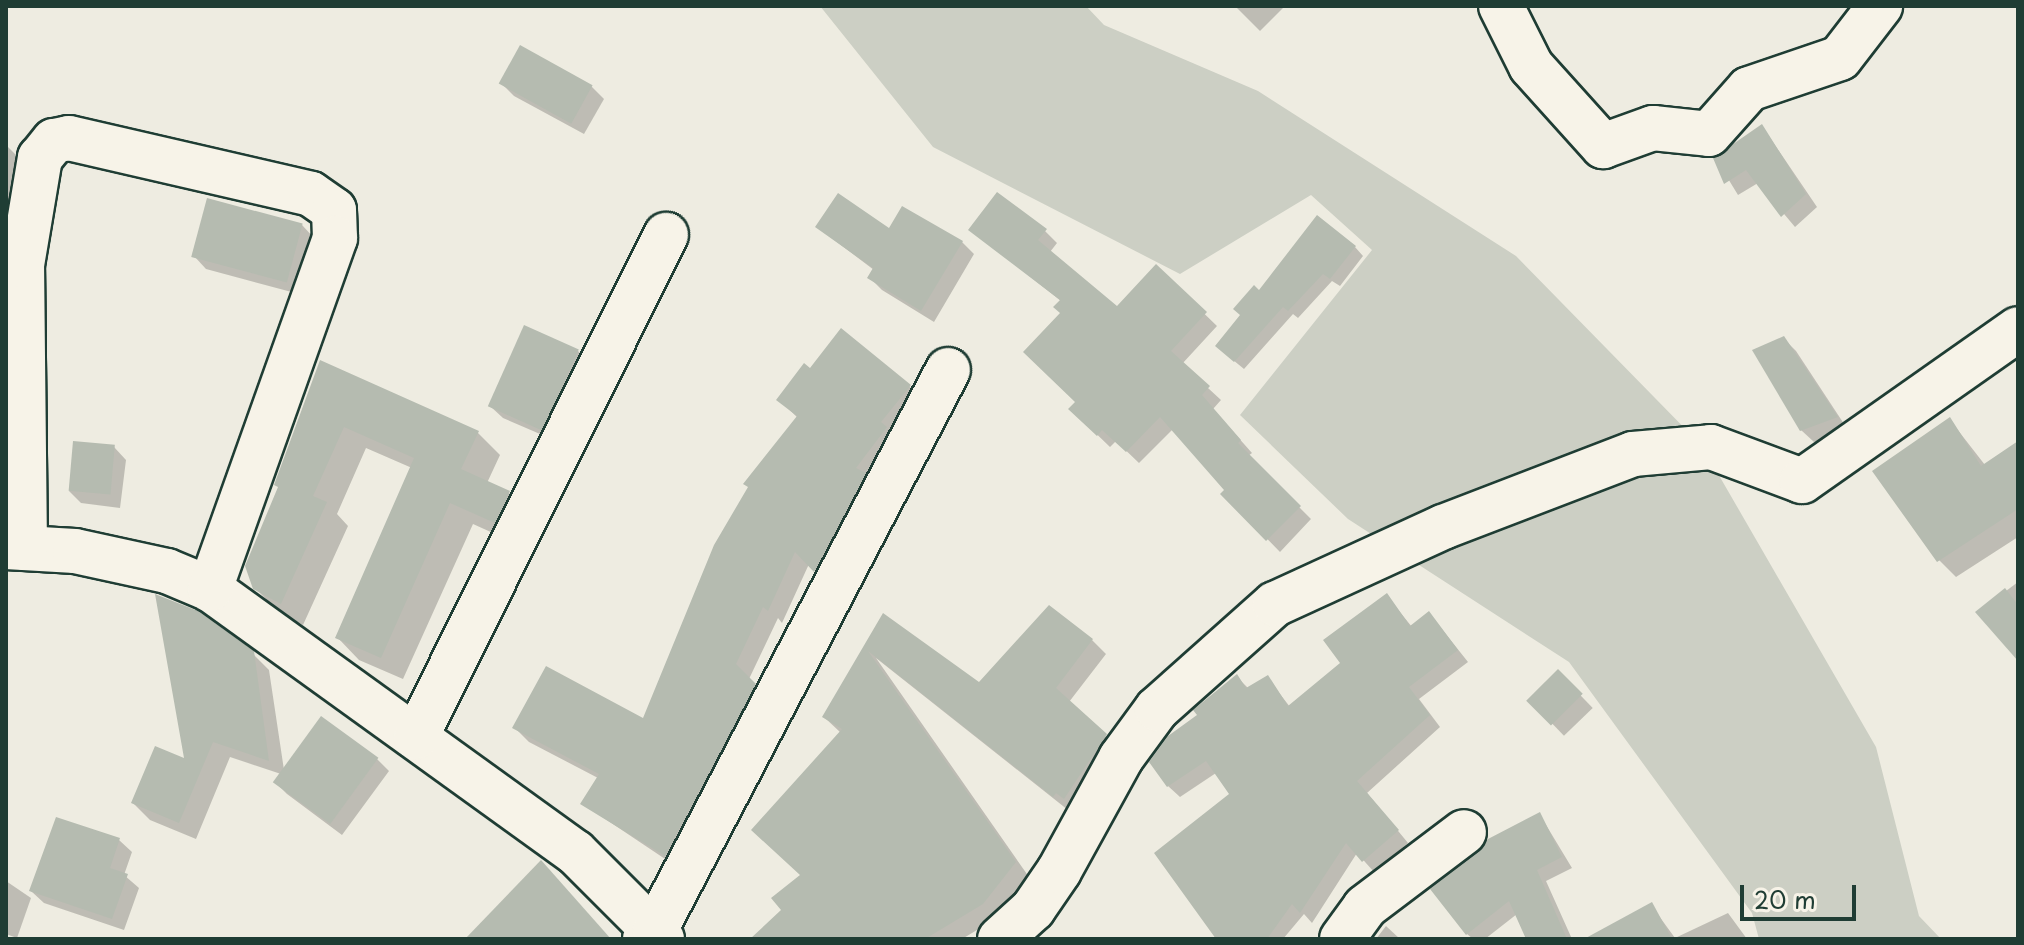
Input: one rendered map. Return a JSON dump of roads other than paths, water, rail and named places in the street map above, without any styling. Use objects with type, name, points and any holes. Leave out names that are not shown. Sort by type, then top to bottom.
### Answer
[{"type":"street","points":[[1501,6],[1531,66],[1603,146],[1653,128],[1709,134],[1749,89],[1840,58],[1880,6]]},
{"type":"street","points":[[210,589],[335,238],[334,210],[311,194],[69,138],[54,141],[40,158],[22,265],[16,548],[75,551],[167,571],[210,589],[575,852],[654,936],[948,370]]},
{"type":"street","points":[[416,737],[666,235]]},
{"type":"street","points":[[1000,939],[1033,909],[1059,871],[1121,758],[1157,709],[1275,604],[1443,527],[1633,454],[1711,447],[1802,481],[2018,329]]},
{"type":"street","points":[[1342,939],[1365,907],[1464,832]]}]
